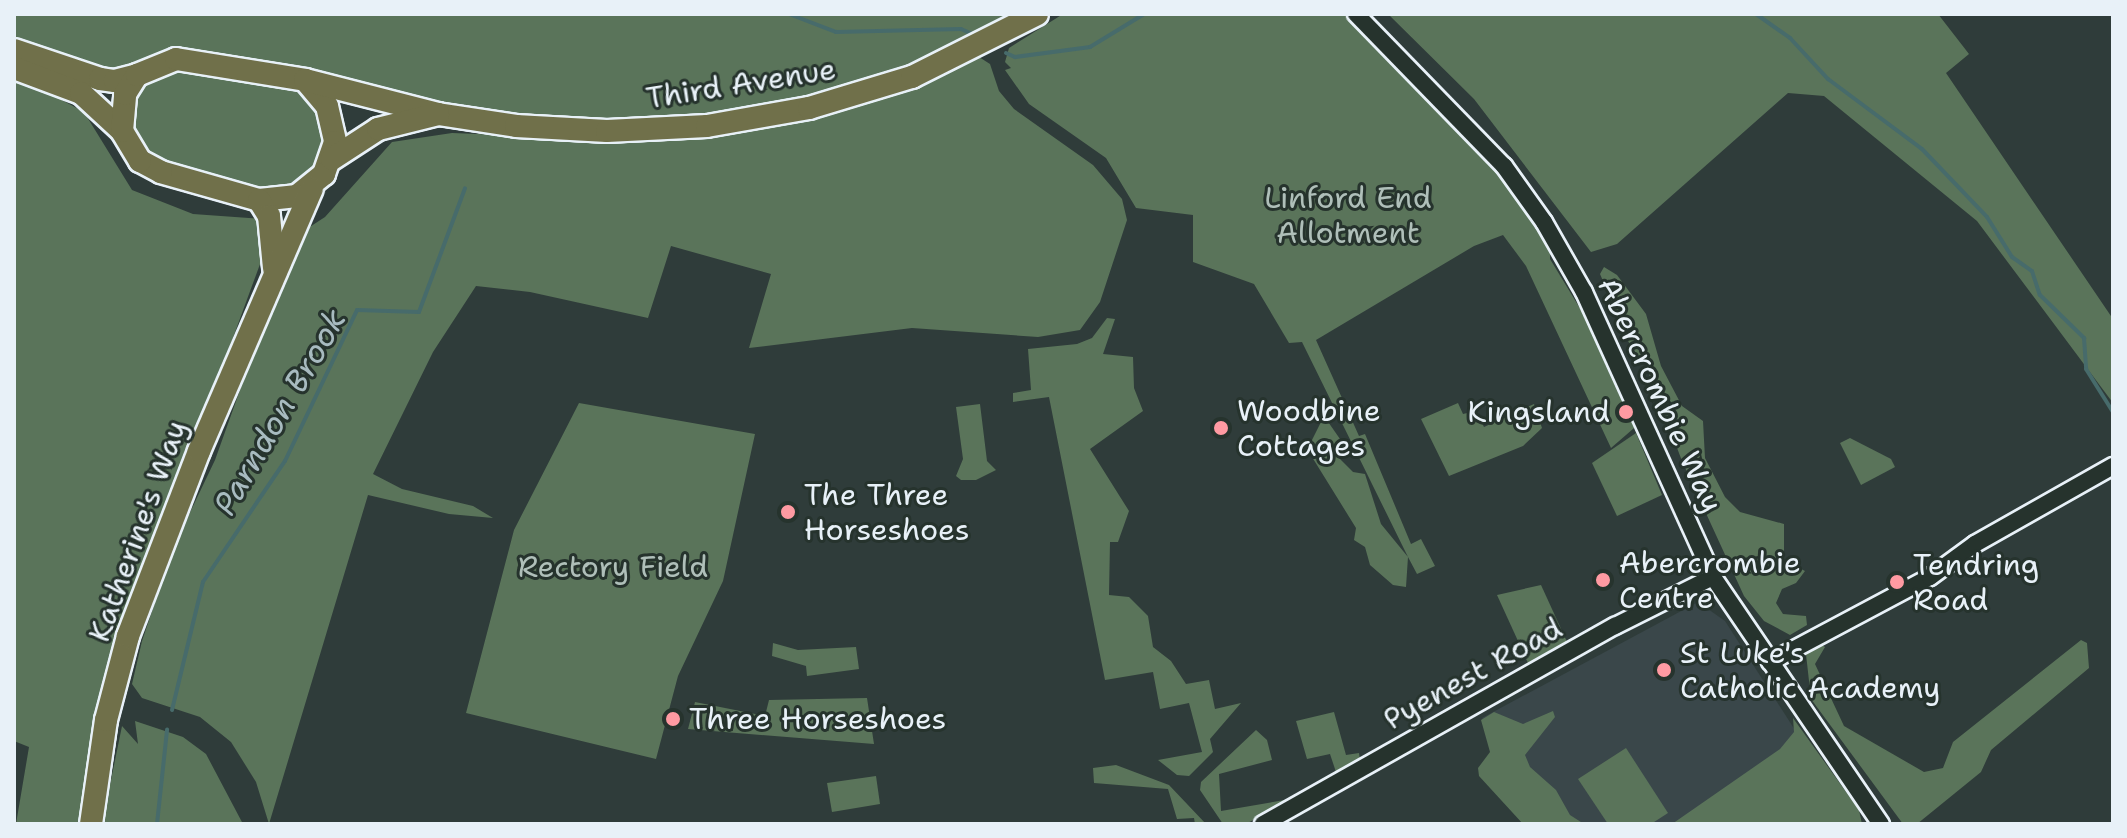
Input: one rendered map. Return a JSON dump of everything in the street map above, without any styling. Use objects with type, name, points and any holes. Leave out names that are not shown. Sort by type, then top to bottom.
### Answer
[{"type":"main road","name":"Third Avenue","points":[[305,80],[438,114],[607,131],[748,119],[809,108],[912,77],[1037,14]]},
{"type":"main road","points":[[14,50],[100,79],[115,81],[176,59],[305,80],[327,106],[334,129],[332,159],[312,189],[259,200],[149,167],[122,131],[81,93],[14,68]]},
{"type":"main road","points":[[122,131],[125,94],[137,75]]},
{"type":"main road","name":"Third Avenue","points":[[332,159],[378,129],[438,114]]},
{"type":"main road","name":"Katherine's Way","points":[[91,824],[106,720],[128,636],[274,268],[288,250],[312,189]]},
{"type":"main road","name":"Katherine's Way","points":[[259,200],[269,216],[274,268]]},
{"type":"street","name":"Abercrombie Way","points":[[1356,14],[1504,166],[1544,222],[1584,292],[1713,577],[1881,824]]},
{"type":"street","points":[[1770,662],[1930,577],[1975,544],[2113,466]]},
{"type":"street","name":"Pyenest Road","points":[[1263,824],[1605,632],[1713,577]]},
{"type":"shaded area","name":"St Luke's Catholic Academy","points":[[1698,602],[1725,621],[1802,741],[1689,824],[1573,824],[1504,762],[1482,718]]},
{"type":"green space","points":[[14,14],[1025,14],[878,80],[803,103],[648,123],[486,111],[185,49],[152,55],[108,74],[14,43]]},
{"type":"green space","name":"Linford End Allotment","points":[[1063,14],[1345,14],[1495,163],[1550,243],[1550,259],[1584,315],[1633,423],[1641,422],[1611,448],[1526,266],[1503,235],[1474,246],[1316,340],[1359,436],[1365,434],[1411,544],[1421,539],[1435,566],[1417,574],[1302,342],[1289,343],[1254,284],[1193,262],[1193,215],[1136,208],[1106,158],[1029,104],[1005,70],[1011,68],[1005,62],[1009,48]]},
{"type":"green space","points":[[1388,14],[1938,14],[1969,54],[1946,73],[2113,319],[2113,403],[1977,221],[1824,96],[1788,93],[1617,244],[1591,252],[1474,99]]},
{"type":"green space","points":[[979,57],[990,64],[999,91],[1014,109],[1093,165],[1122,199],[1127,220],[1100,302],[1080,330],[1038,337],[912,328],[749,348],[771,274],[671,246],[648,318],[530,292],[476,286],[433,352],[373,474],[402,489],[473,506],[493,518],[449,514],[368,495],[269,824],[256,782],[231,742],[200,717],[142,698],[132,684],[142,641],[174,546],[215,460],[280,278],[302,232],[325,217],[392,142],[452,133],[648,141],[807,120]]},
{"type":"green space","points":[[181,65],[307,94],[321,108],[329,132],[309,181],[277,191],[161,166],[149,157],[128,126],[136,87]]},
{"type":"green space","points":[[14,82],[34,85],[84,112],[132,190],[193,214],[262,219],[263,256],[170,509],[83,824],[16,824],[29,747],[14,741]]},
{"type":"green space","points":[[1604,267],[1617,275],[1646,314],[1661,366],[1682,406],[1703,421],[1705,458],[1725,497],[1740,512],[1784,524],[1784,560],[1805,571],[1796,583],[1782,589],[1776,603],[1783,614],[1806,616],[1807,625],[1790,635],[1764,621],[1744,596],[1682,461],[1644,361],[1632,350],[1600,274]]},
{"type":"green space","points":[[1107,318],[1115,319],[1103,354],[1133,357],[1134,388],[1143,411],[1090,449],[1129,511],[1118,542],[1110,542],[1109,595],[1129,597],[1148,616],[1153,647],[1171,661],[1186,684],[1209,680],[1215,709],[1241,703],[1210,739],[1213,752],[1189,776],[1177,775],[1158,760],[1202,752],[1189,703],[1160,709],[1153,672],[1105,680],[1049,397],[1013,402],[1013,393],[1031,390],[1028,349],[1077,344],[1092,338]]},
{"type":"green space","name":"Rectory Field","points":[[579,403],[755,434],[723,581],[678,676],[656,759],[466,713],[514,530]]},
{"type":"green space","points":[[1458,403],[1463,414],[1476,411],[1484,427],[1534,404],[1542,428],[1523,446],[1449,476],[1421,419]]},
{"type":"green space","points":[[980,404],[987,461],[996,470],[976,480],[961,480],[956,476],[963,459],[956,407]]},
{"type":"green space","points":[[1324,416],[1340,439],[1336,455],[1353,472],[1365,474],[1381,524],[1408,557],[1406,587],[1393,585],[1370,565],[1365,547],[1354,540],[1356,528],[1312,457],[1311,442]]},
{"type":"green space","points":[[1636,433],[1662,495],[1617,516],[1592,463]]},
{"type":"green space","points":[[1850,438],[1891,459],[1895,467],[1861,485],[1840,443]]},
{"type":"green space","points":[[1541,585],[1568,644],[1528,663],[1497,595]]},
{"type":"green space","points":[[2081,640],[2087,643],[2089,668],[1991,750],[1981,772],[1917,824],[1903,824],[1811,699],[1806,654],[1819,643],[1825,647],[1815,664],[1844,726],[1924,772],[1943,768],[1953,742]]},
{"type":"green space","points":[[773,643],[798,650],[856,647],[859,669],[807,676],[806,666],[772,656]]},
{"type":"green space","points":[[867,698],[874,744],[688,729],[695,702],[765,716],[769,700]]},
{"type":"green space","points":[[1553,711],[1555,717],[1525,755],[1530,767],[1556,790],[1570,815],[1584,824],[1523,824],[1479,776],[1478,768],[1490,752],[1481,720],[1494,712],[1523,724]]},
{"type":"green space","points":[[1334,712],[1346,755],[1359,753],[1360,760],[1336,772],[1330,754],[1307,759],[1296,721]]},
{"type":"green space","points":[[1793,718],[1859,810],[1862,824],[1672,824],[1780,749],[1794,732]]},
{"type":"green space","points":[[135,721],[183,737],[206,754],[243,824],[102,824],[122,726],[138,744]]},
{"type":"green space","points":[[1256,730],[1267,740],[1272,760],[1219,774],[1221,811],[1290,799],[1246,824],[1223,824],[1200,790],[1201,782]]},
{"type":"green space","points":[[1626,748],[1668,813],[1651,824],[1608,824],[1578,779]]},
{"type":"green space","points":[[1116,765],[1169,785],[1206,824],[1195,824],[1194,818],[1177,819],[1168,789],[1094,783],[1093,768]]},
{"type":"green space","points":[[876,776],[880,804],[832,812],[827,783]]},
{"type":"waterway","points":[[789,14],[836,32],[961,29],[972,34]]},
{"type":"waterway","points":[[1006,53],[1015,57],[1090,47],[1144,14]]},
{"type":"waterway","points":[[1756,14],[1790,38],[1828,79],[1922,149],[1987,217],[2012,257],[2032,271],[2040,295],[2084,338],[2086,369],[2113,412]]},
{"type":"waterway","name":"Parndon Brook","points":[[172,710],[203,582],[285,461],[357,310],[419,312],[465,188]]},
{"type":"waterway","name":"Parndon Brook","points":[[157,824],[167,730]]},
{"type":"place","name":"Kingsland","points":[[1626,412]]},
{"type":"place","name":"Woodbine Cottages","points":[[1221,428]]},
{"type":"place","name":"The Three Horseshoes","points":[[788,512]]},
{"type":"place","name":"Abercrombie Centre","points":[[1603,580]]},
{"type":"place","name":"Tendring Road","points":[[1897,582]]},
{"type":"place","name":"St Luke's Catholic Academy","points":[[1664,670]]},
{"type":"place","name":"Three Horseshoes","points":[[673,719]]}]
